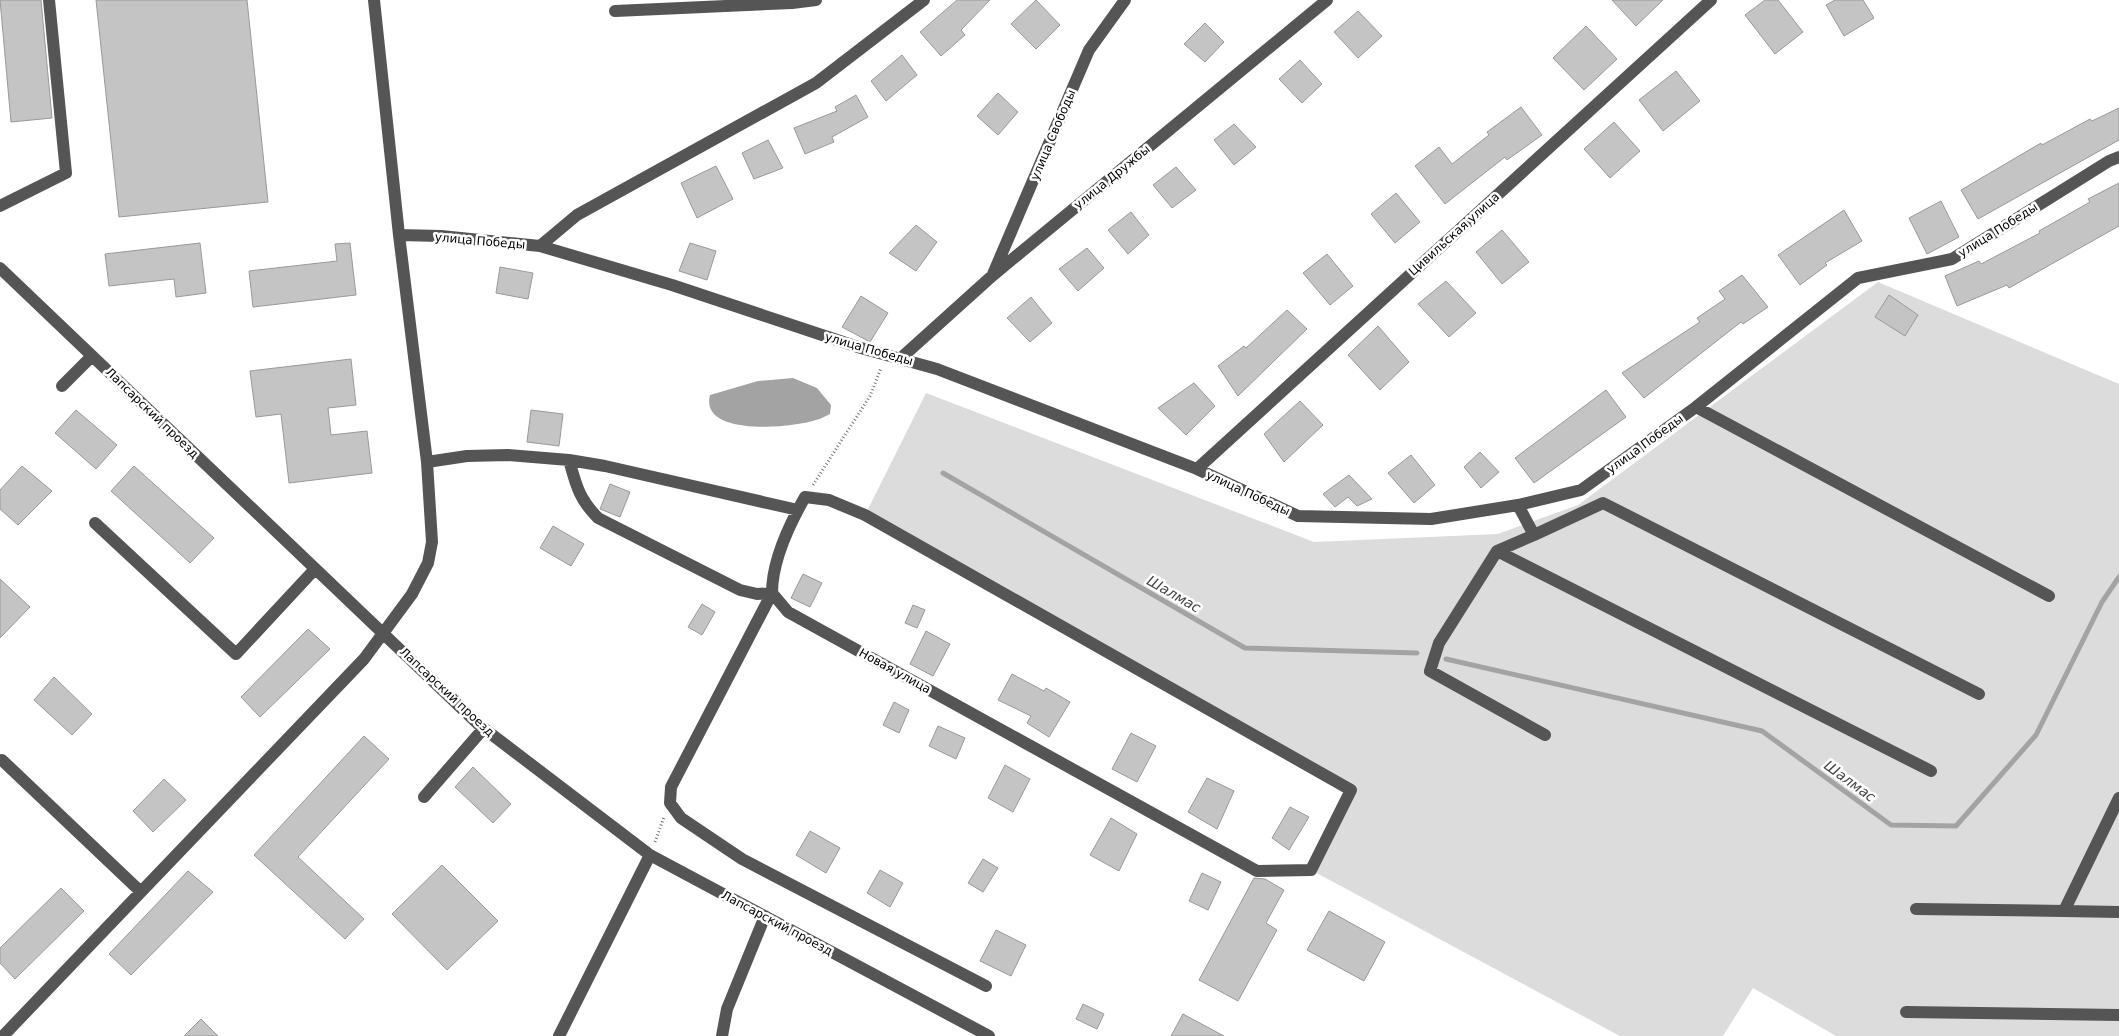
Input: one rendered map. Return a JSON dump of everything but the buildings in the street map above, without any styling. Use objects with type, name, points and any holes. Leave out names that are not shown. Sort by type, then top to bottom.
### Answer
[{"type":"street","points":[[0,206],[66,173],[49,0]]},
{"type":"street","points":[[2,1036],[364,659],[412,594],[428,563],[432,542],[427,462],[399,235],[374,0]]},
{"type":"street","points":[[615,10],[792,3],[816,0]]},
{"type":"street","points":[[540,246],[577,216],[816,83],[924,0]]},
{"type":"street","name":"улица Свободы","points":[[992,276],[1090,50],[1125,0]]},
{"type":"street","name":"улица Дружбы","points":[[901,358],[992,276],[1327,0]]},
{"type":"street","name":"Цивильская улица","points":[[1197,469],[1711,0]]},
{"type":"street","name":"улица Победы","points":[[399,235],[441,236],[540,246],[672,285],[886,356],[901,358],[937,369],[1197,469],[1298,516],[1431,519],[1518,505],[1581,490],[1696,407],[1858,278],[1952,259],[2109,161],[2119,158]]},
{"type":"street","name":"Лапсарский проезд","points":[[0,268],[484,728],[650,855],[989,1036]]},
{"type":"street","points":[[62,386],[92,356]]},
{"type":"street","points":[[1696,407],[2049,596]]},
{"type":"street","points":[[427,462],[467,456],[508,455],[569,460],[605,466],[798,510]]},
{"type":"street","points":[[569,460],[578,494],[584,504],[598,518],[740,590],[757,594],[772,593]]},
{"type":"street","points":[[805,497],[772,574],[772,593],[671,787],[670,803],[681,818],[742,859],[986,986]]},
{"type":"street","name":"Новая улица","points":[[772,593],[788,612],[1257,871],[1310,870],[1351,790],[864,516],[830,500],[805,497]]},
{"type":"street","points":[[1545,736],[1430,671],[1439,643],[1497,551],[1604,504],[1979,694]]},
{"type":"street","points":[[1518,505],[1534,535]]},
{"type":"street","points":[[95,523],[236,654],[315,569]]},
{"type":"street","points":[[1497,551],[1931,771]]},
{"type":"street","points":[[424,797],[484,728]]},
{"type":"street","points":[[2,760],[141,892]]},
{"type":"street","points":[[2064,912],[2119,798]]},
{"type":"street","points":[[559,1036],[650,855]]},
{"type":"street","points":[[1916,909],[2119,912]]},
{"type":"street","points":[[722,1036],[728,1009],[765,916]]},
{"type":"street","points":[[1906,1012],[2119,1015]]},
{"type":"path","points":[[805,497],[870,396],[886,356]]},
{"type":"path","points":[[650,855],[670,803]]},
{"type":"shaded area","points":[[1878,282],[2119,384],[2119,1036],[1836,1036],[1753,988],[1723,1036],[1620,1036],[1311,870],[1351,790],[865,515],[926,393],[1314,542],[1498,534],[1578,505]]},
{"type":"shaded area","points":[[793,378],[817,388],[831,405],[830,414],[804,423],[769,427],[733,423],[719,418],[710,408],[710,395],[758,381]]},
{"type":"waterway","name":"Шалмас","points":[[943,473],[1245,648],[1417,653]]},
{"type":"waterway","name":"Шалмас","points":[[1446,659],[1762,731],[1891,825],[1956,826],[2036,735],[2102,602],[2119,577]]}]
